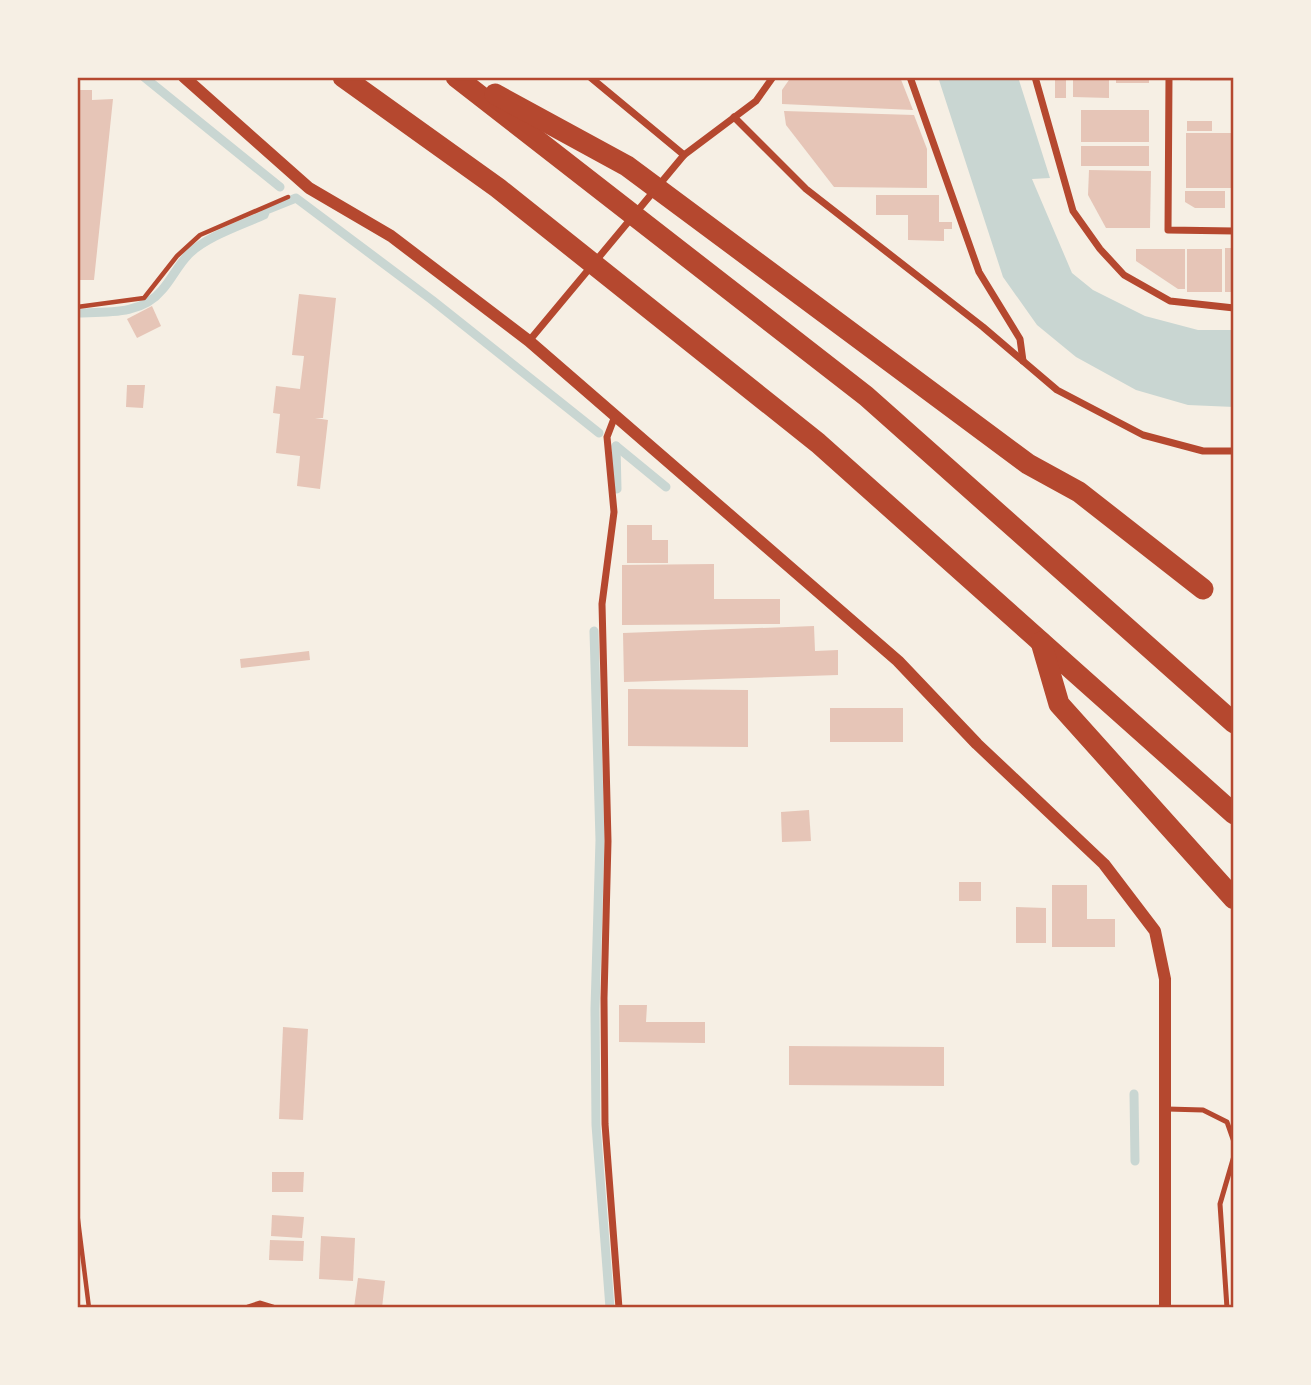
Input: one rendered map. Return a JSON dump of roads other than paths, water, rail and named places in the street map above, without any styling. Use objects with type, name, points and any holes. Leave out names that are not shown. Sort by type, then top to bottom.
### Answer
[{"type":"highway","points":[[343,77],[498,188],[818,443],[1142,729],[1234,814]]},
{"type":"highway","points":[[456,77],[866,396],[1234,723]]},
{"type":"highway","points":[[464,77],[628,166],[1028,464],[1079,492],[1203,589]]},
{"type":"highway","points":[[1041,642],[1059,704],[1234,899]]},
{"type":"street","points":[[184,77],[309,188],[391,236],[530,341],[898,660],[976,744],[1104,864],[1155,931],[1165,979],[1165,1308]]},
{"type":"street","points":[[590,77],[684,155]]},
{"type":"street","points":[[530,341],[684,155],[756,101],[773,77]]},
{"type":"street","points":[[910,77],[979,272],[1020,340],[1023,361]]},
{"type":"street","points":[[1035,77],[1073,211],[1100,248],[1124,275],[1170,301],[1234,308]]},
{"type":"street","points":[[1169,77],[1168,230],[1234,231]]},
{"type":"street","points":[[734,117],[806,189],[983,327],[1057,390],[1143,435],[1203,451],[1234,451]]},
{"type":"street","points":[[615,416],[607,436],[614,512],[602,604],[608,841],[604,998],[605,1124],[619,1308]]},
{"type":"street","points":[[248,1308],[260,1304],[272,1308]]},
{"type":"lane","points":[[1164,1108],[1203,1110],[1227,1122],[1234,1142]]},
{"type":"lane","points":[[1227,1308],[1220,1203],[1234,1156]]},
{"type":"waterway","points":[[144,77],[280,187]]},
{"type":"waterway","points":[[77,313],[112,312],[144,304],[162,290],[184,259],[195,249],[214,237],[264,215],[266,210],[296,198],[432,300],[599,433]]},
{"type":"waterway","points":[[616,446],[666,487]]},
{"type":"waterway","points":[[616,446],[617,489]]},
{"type":"waterway","points":[[594,631],[600,840],[595,1009],[596,1125],[610,1308]]},
{"type":"waterway","points":[[1134,1094],[1135,1161]]}]
